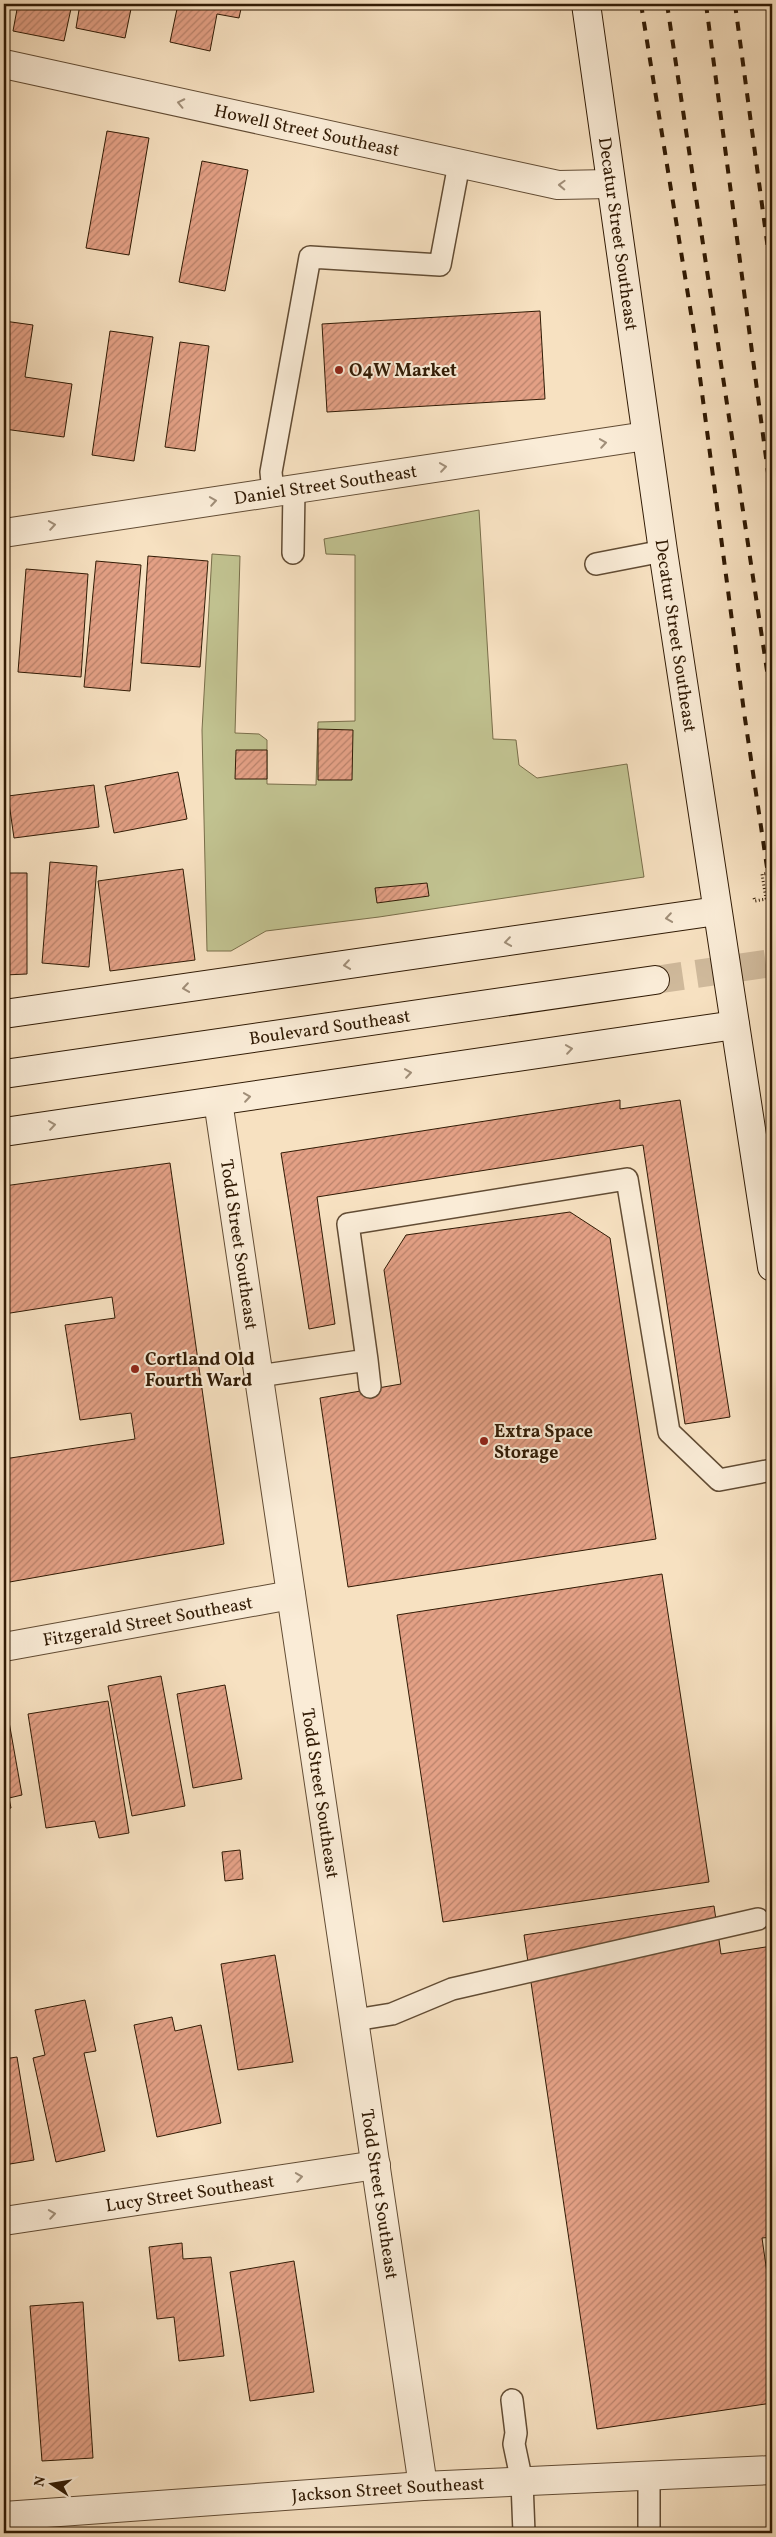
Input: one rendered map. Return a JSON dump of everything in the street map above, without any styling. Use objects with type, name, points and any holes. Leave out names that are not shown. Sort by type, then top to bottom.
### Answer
[{"type":"street","name":"Decatur Street Southeast","points":[[586,4],[646,436],[772,1267]]},
{"type":"street","name":"Howell Street Southeast","points":[[4,64],[558,185],[610,184]]},
{"type":"street","name":"Daniel Street Southeast","points":[[4,532],[646,436]]},
{"type":"street","points":[[4,1014],[717,911]]},
{"type":"street","name":"Boulevard Southeast","points":[[4,1074],[655,980]]},
{"type":"street","points":[[4,1132],[734,1024]]},
{"type":"street","name":"Todd Street Southeast","points":[[218,1101],[423,2486]]},
{"type":"street","name":"Fitzgerald Street Southeast","points":[[4,1647],[291,1595]]},
{"type":"street","name":"Lucy Street Southeast","points":[[4,2221],[376,2165]]},
{"type":"street","name":"Jackson Street Southeast","points":[[4,2516],[423,2486],[772,2470]]},
{"type":"lane","points":[[293,553],[283,490],[271,472],[310,257],[440,265],[458,164]]},
{"type":"lane","points":[[596,564],[663,550]]},
{"type":"lane","points":[[370,1387],[348,1224],[627,1179],[670,1432],[719,1480],[772,1470]]},
{"type":"lane","points":[[258,1376],[367,1360]]},
{"type":"lane","points":[[355,2020],[392,2014],[452,1989],[758,1919]]},
{"type":"lane","points":[[512,2400],[516,2434],[514,2444],[522,2482],[524,2533]]},
{"type":"lane","points":[[649,2477],[649,2533]]},
{"type":"path","points":[[753,892],[755,901],[766,899],[762,874],[772,873]]},
{"type":"green space","points":[[479,510],[493,739],[516,740],[519,765],[537,778],[627,764],[644,877],[379,917],[266,931],[231,951],[207,951],[202,730],[212,554],[240,556],[235,733],[259,734],[267,740],[267,784],[316,785],[318,722],[355,721],[355,555],[326,554],[324,539]]},
{"type":"building","points":[[18,4],[72,4],[64,41],[13,31]]},
{"type":"building","points":[[80,4],[132,4],[125,38],[76,28]]},
{"type":"building","points":[[178,4],[242,4],[239,18],[217,14],[210,51],[170,42]]},
{"type":"building","points":[[404,4],[465,4],[418,6]]},
{"type":"building","points":[[107,131],[149,138],[129,255],[86,248]]},
{"type":"building","points":[[202,161],[248,170],[225,291],[179,282]]},
{"type":"building","points":[[540,311],[545,399],[327,412],[322,324]]},
{"type":"building","points":[[4,321],[33,325],[25,377],[72,384],[64,437],[4,429]]},
{"type":"building","points":[[110,331],[153,337],[134,461],[92,455]]},
{"type":"building","points":[[180,342],[209,346],[195,451],[165,447]]},
{"type":"building","points":[[148,556],[208,561],[200,667],[141,663]]},
{"type":"building","points":[[96,561],[141,565],[130,691],[84,687]]},
{"type":"building","points":[[26,569],[88,574],[81,677],[18,672]]},
{"type":"building","points":[[318,729],[353,730],[352,780],[318,780]]},
{"type":"building","points":[[236,750],[267,750],[267,779],[235,779]]},
{"type":"building","points":[[178,772],[187,819],[114,833],[105,786]]},
{"type":"building","points":[[94,785],[99,827],[14,838],[8,796]]},
{"type":"building","points":[[50,862],[97,866],[89,967],[42,963]]},
{"type":"building","points":[[183,869],[195,960],[110,971],[98,881]]},
{"type":"building","points":[[4,873],[27,873],[27,974],[4,975]]},
{"type":"building","points":[[427,883],[429,896],[377,903],[375,888]]},
{"type":"building","points":[[620,1100],[620,1109],[680,1100],[730,1417],[685,1424],[643,1145],[317,1197],[335,1324],[309,1329],[281,1153]]},
{"type":"building","name":"Cortland Old Fourth Ward","points":[[170,1163],[224,1544],[4,1583],[4,1459],[135,1439],[131,1413],[80,1420],[65,1325],[115,1318],[112,1297],[4,1314],[4,1186]]},
{"type":"building","name":"Extra Space Storage","points":[[570,1212],[610,1238],[656,1539],[348,1587],[320,1398],[401,1384],[384,1270],[406,1235]]},
{"type":"building","points":[[662,1574],[709,1882],[443,1922],[397,1615]]},
{"type":"building","points":[[161,1676],[185,1806],[132,1816],[108,1686]]},
{"type":"building","points":[[225,1685],[242,1779],[193,1788],[177,1694]]},
{"type":"building","points":[[108,1701],[129,1833],[99,1838],[95,1821],[46,1828],[28,1714]]},
{"type":"building","points":[[4,1716],[8,1716],[22,1795],[9,1798],[11,1808],[4,1809]]},
{"type":"building","points":[[240,1850],[243,1879],[225,1881],[222,1852]]},
{"type":"building","points":[[714,1906],[721,1954],[772,1946],[772,2237],[762,2238],[772,2308],[772,2403],[597,2429],[524,1935]]},
{"type":"building","points":[[275,1955],[293,2062],[238,2070],[221,1964]]},
{"type":"building","points":[[85,2000],[96,2051],[84,2053],[105,2151],[56,2162],[33,2058],[45,2055],[35,2010]]},
{"type":"building","points":[[172,2017],[175,2031],[201,2025],[221,2123],[157,2137],[134,2025]]},
{"type":"building","points":[[17,2057],[34,2160],[4,2165],[4,2059]]},
{"type":"building","points":[[182,2243],[183,2259],[211,2257],[224,2356],[179,2361],[174,2317],[157,2319],[149,2247]]},
{"type":"building","points":[[294,2261],[314,2392],[250,2401],[230,2272]]},
{"type":"building","points":[[83,2302],[93,2458],[42,2461],[30,2306]]},
{"type":"tunnel","points":[[655,980],[772,963]]},
{"type":"railway","points":[[641,4],[694,332],[744,712],[772,901]]},
{"type":"railway","points":[[667,4],[772,704]]},
{"type":"railway","points":[[706,4],[772,503]]},
{"type":"railway","points":[[735,4],[772,279]]},
{"type":"place","name":"O4W Market","points":[[339,370]]},
{"type":"place","name":"Cortland Old Fourth Ward","points":[[135,1369]]},
{"type":"place","name":"Extra Space Storage","points":[[484,1441]]}]
